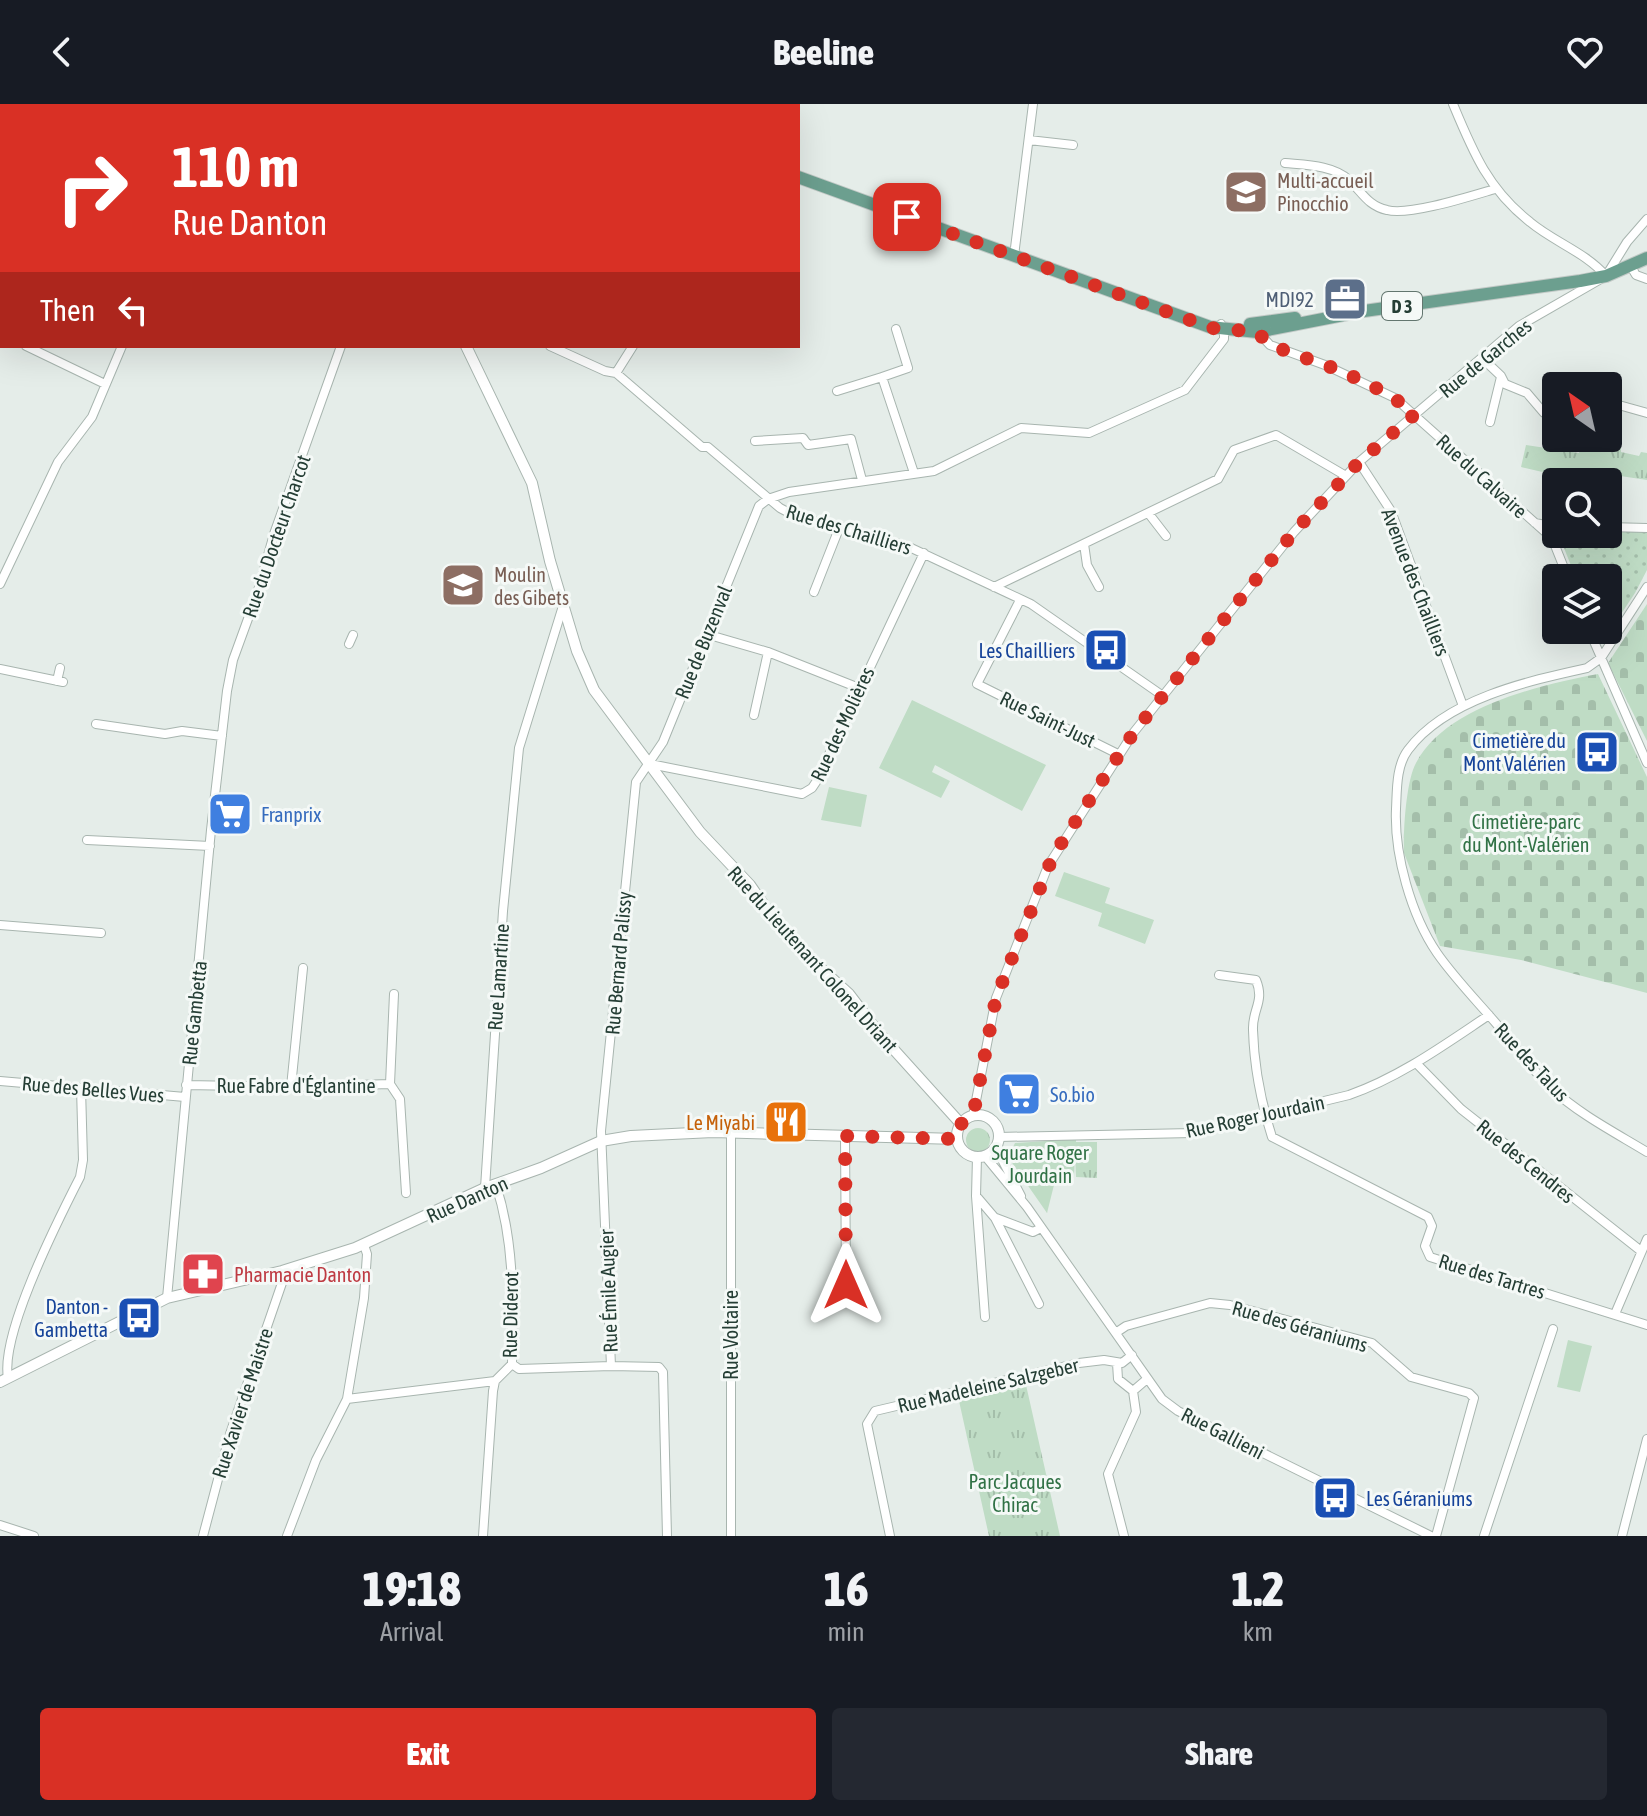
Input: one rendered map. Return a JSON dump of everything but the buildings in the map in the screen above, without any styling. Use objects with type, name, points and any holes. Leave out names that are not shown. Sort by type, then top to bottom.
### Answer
[{"type":"main road","name":"D 3","points":[[800,178],[1195,322],[1223,327],[1255,328],[1606,276],[1647,258]]},
{"type":"street","points":[[1014,256],[1033,104]]},
{"type":"street","points":[[1453,104],[1476,159],[1495,189],[1530,223],[1595,263],[1606,276],[1627,242],[1647,219]]},
{"type":"street","points":[[1029,140],[1073,145]]},
{"type":"street","points":[[1285,163],[1319,166],[1335,172],[1348,179],[1371,204],[1386,210],[1420,209],[1495,189]]},
{"type":"street","points":[[1630,265],[1636,275],[1647,279]]},
{"type":"street","name":"Rue de Garches","points":[[973,1116],[996,998],[1048,866],[1118,754],[1294,532],[1359,462],[1519,326],[1606,276]]},
{"type":"street","points":[[768,499],[789,492],[939,469],[1021,428],[1089,433],[1185,390],[1224,339],[1223,327]]},
{"type":"street","name":"Rue du Calvaire","points":[[1255,328],[1270,345],[1360,380],[1395,398],[1542,530]]},
{"type":"street","points":[[837,391],[908,368],[896,329]]},
{"type":"street","points":[[30,348],[105,384]]},
{"type":"street","points":[[0,584],[58,462],[92,417],[121,348]]},
{"type":"street","name":"Rue du Docteur Charcot","points":[[222,732],[233,660],[340,348]]},
{"type":"street","name":"Rue du Lieutenant Colonel Driant","points":[[467,348],[532,483],[571,633],[594,690],[700,832],[750,885],[805,954],[849,994],[878,1032],[961,1124]]},
{"type":"street","name":"Rue des Chailliers","points":[[554,348],[616,373],[702,447],[708,447],[768,499],[795,516],[840,526],[924,553],[1031,604],[1163,696]]},
{"type":"street","points":[[616,373],[632,348]]},
{"type":"street","points":[[1482,358],[1505,384],[1527,393],[1542,411]]},
{"type":"street","points":[[1490,422],[1501,376]]},
{"type":"street","points":[[882,377],[914,473]]},
{"type":"street","points":[[1622,406],[1647,413]]},
{"type":"street","points":[[994,587],[1218,479],[1234,450],[1276,435],[1346,476]]},
{"type":"street","points":[[755,441],[803,438],[808,445],[851,439],[862,480]]},
{"type":"street","name":"Avenue des Chailliers","points":[[1359,462],[1391,511],[1463,706]]},
{"type":"street","name":"Rue de Buzenval","points":[[635,785],[663,742],[759,506],[768,499]]},
{"type":"street","points":[[1149,514],[1166,536]]},
{"type":"street","points":[[1534,523],[1542,524]]},
{"type":"street","points":[[814,592],[840,526]]},
{"type":"street","points":[[1622,527],[1647,528]]},
{"type":"street","points":[[1084,544],[1087,565],[1099,587]]},
{"type":"street","name":"Rue des Molières","points":[[649,764],[802,794],[807,792],[816,782],[924,553]]},
{"type":"street","points":[[1601,658],[1647,587]]},
{"type":"street","name":"Rue Saint-Just","points":[[1020,600],[977,684],[1118,754]]},
{"type":"street","name":"Rue Lamartine","points":[[491,1186],[502,924],[517,767],[523,728],[563,606]]},
{"type":"street","points":[[553,639],[564,632],[571,633]]},
{"type":"street","points":[[706,634],[768,652],[859,688]]},
{"type":"street","points":[[349,644],[353,635]]},
{"type":"street","points":[[1595,644],[1647,763]]},
{"type":"street","points":[[754,715],[768,652]]},
{"type":"street","name":"Rue des Talus","points":[[1601,658],[1587,668],[1535,679],[1463,706],[1426,731],[1406,752],[1398,773],[1398,860],[1436,951],[1489,1015],[1551,1087],[1584,1114],[1647,1152]]},
{"type":"street","points":[[0,669],[60,681],[60,668]]},
{"type":"street","points":[[96,724],[165,734],[182,731],[222,732]]},
{"type":"street","name":"Rue Gambetta","points":[[167,1298],[222,732]]},
{"type":"street","name":"Rue Bernard Palissy","points":[[601,1141],[635,785]]},
{"type":"street","points":[[87,840],[210,846]]},
{"type":"street","points":[[0,925],[101,933]]},
{"type":"street","points":[[291,1087],[303,968]]},
{"type":"street","points":[[1219,975],[1256,980],[1261,993],[1253,1026],[1261,1107],[1265,1115]]},
{"type":"street","points":[[390,1084],[394,994]]},
{"type":"street","name":"Rue Roger Jourdain","points":[[998,1143],[1192,1133],[1349,1095],[1417,1064],[1489,1015]]},
{"type":"street","name":"Rue des Cendres","points":[[1417,1064],[1461,1109],[1641,1251]]},
{"type":"street","name":"Rue des Belles Vues","points":[[0,1081],[185,1097]]},
{"type":"street","name":"Rue Fabre d'Églantine","points":[[186,1085],[291,1087],[390,1084],[400,1099],[406,1193]]},
{"type":"street","points":[[4,1380],[3,1365],[19,1298],[80,1177],[83,1160],[81,1088]]},
{"type":"street","name":"Rue des Tartres","points":[[1265,1115],[1272,1137],[1428,1217],[1432,1226],[1425,1246],[1430,1257],[1647,1325]]},
{"type":"street","points":[[981,1157],[963,1151],[957,1139],[961,1124],[973,1116],[991,1120],[998,1128],[998,1143],[981,1157],[976,1196],[985,1317]]},
{"type":"street","name":"Rue Danton","points":[[4,1380],[167,1298],[282,1271],[364,1245],[491,1186],[601,1141],[672,1134],[957,1139]]},
{"type":"street","name":"Rue Voltaire","points":[[731,1134],[731,1536]]},
{"type":"street","points":[[845,1136],[846,1285]]},
{"type":"street","name":"Rue Émile Augier","points":[[601,1141],[611,1366],[659,1367],[663,1372],[667,1536]]},
{"type":"street","name":"Rue Gallieni","points":[[998,1143],[1027,1207]]},
{"type":"street","name":"Rue Gallieni","points":[[981,1157],[1027,1207],[1162,1399],[1178,1411],[1433,1536]]},
{"type":"street","name":"Rue Diderot","points":[[483,1536],[495,1381],[512,1364],[513,1288],[509,1232],[491,1186]]},
{"type":"street","points":[[976,1196],[995,1218],[1039,1304]]},
{"type":"street","points":[[995,1218],[1033,1232],[1041,1228]]},
{"type":"street","points":[[1615,1314],[1647,1239]]},
{"type":"street","points":[[287,1536],[312,1469],[347,1399],[364,1298],[367,1254],[364,1245]]},
{"type":"street","name":"Rue Xavier de Maistre","points":[[203,1536],[230,1434],[282,1283],[282,1271]]},
{"type":"street","name":"Rue des Géraniums","points":[[1117,1332],[1126,1326],[1210,1303],[1230,1305],[1372,1343],[1411,1377],[1469,1393],[1474,1398],[1433,1536]]},
{"type":"street","points":[[1484,1536],[1553,1329]]},
{"type":"street","name":"Rue Madeleine Salzgeber","points":[[890,1536],[867,1424],[875,1411],[1079,1363],[1104,1360],[1122,1363],[1132,1355]]},
{"type":"street","points":[[1117,1363],[1118,1379],[1133,1391],[1136,1412],[1108,1474],[1124,1536]]},
{"type":"street","points":[[512,1364],[519,1369],[611,1366]]},
{"type":"street","points":[[1133,1391],[1147,1379]]},
{"type":"street","points":[[347,1399],[495,1381]]},
{"type":"street","points":[[1622,1536],[1647,1439]]},
{"type":"street","points":[[0,1525],[15,1533],[34,1536]]},
{"type":"green space","points":[[1526,445],[1542,447],[1542,452],[1621,452],[1639,456],[1641,452],[1647,453],[1647,480],[1622,476],[1622,468],[1542,468],[1542,472],[1521,467]]},
{"type":"green space","points":[[1622,532],[1647,532],[1647,570],[1622,612],[1622,564],[1570,564],[1564,548],[1622,548]]},
{"type":"green space","points":[[1647,604],[1647,741],[1608,663]]},
{"type":"green space","name":"Cimetière-parc du Mont-Valérien","points":[[1598,674],[1647,777],[1647,993],[1521,960],[1440,946],[1404,853],[1410,782],[1416,763],[1430,743],[1449,727],[1497,701]]},
{"type":"green space","points":[[912,700],[1046,765],[1022,811],[935,765],[932,772],[950,781],[941,798],[879,768]]},
{"type":"green space","points":[[829,787],[867,795],[861,827],[821,820]]},
{"type":"green space","points":[[1064,872],[1110,888],[1105,903],[1154,920],[1145,944],[1098,926],[1102,913],[1055,896]]},
{"type":"green space","points":[[978,1128],[987,1131],[990,1140],[987,1149],[978,1152],[969,1149],[966,1140],[969,1131]]},
{"type":"green space","name":"Square Roger Jourdain","points":[[1076,1139],[1076,1142],[1097,1142],[1097,1178],[1076,1177],[1075,1155],[1074,1178],[1055,1181],[1047,1213],[1008,1157],[1015,1143]]},
{"type":"green space","points":[[1568,1340],[1592,1346],[1580,1392],[1557,1387]]},
{"type":"green space","name":"Parc Jacques Chirac","points":[[1024,1376],[1060,1536],[989,1536],[957,1392]]},
{"type":"place","name":"Multi-accueil Pinocchio","points":[[1246,192]]},
{"type":"place","name":"MDI92","points":[[1345,299]]},
{"type":"place","name":"Moulin des Gibets","points":[[463,585]]},
{"type":"place","name":"Les Chailliers","points":[[1106,650]]},
{"type":"place","name":"Cimetière du Mont Valérien","points":[[1597,752]]},
{"type":"place","name":"Franprix","points":[[230,814]]},
{"type":"place","name":"So.bio","points":[[1019,1094]]},
{"type":"place","name":"Le Miyabi","points":[[786,1122]]},
{"type":"place","name":"Pharmacie Danton","points":[[203,1274]]},
{"type":"place","name":"Danton - Gambetta","points":[[139,1318]]},
{"type":"place","name":"Les Géraniums","points":[[1335,1498]]},
{"type":"route","points":[[846,1285],[845,1136],[957,1139],[961,1124],[973,1116],[996,998],[1053,856],[1134,732],[1294,532],[1359,462],[1415,414],[1395,398],[1360,380],[1270,345],[1257,332],[1212,328],[907,217]]}]
